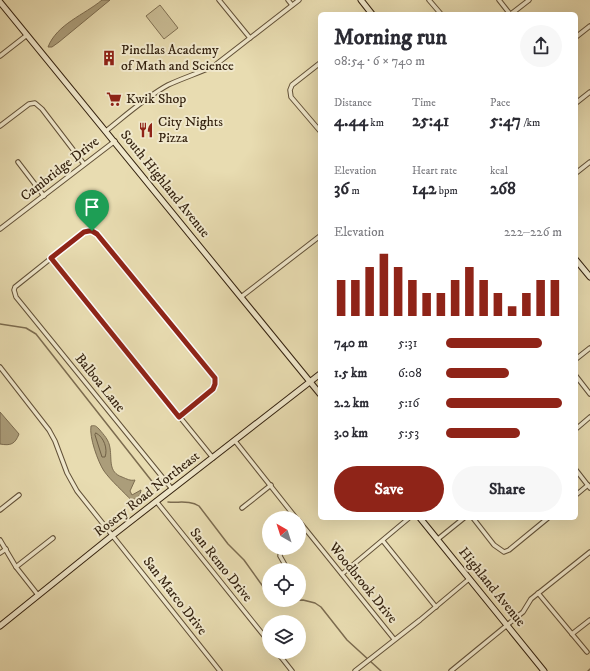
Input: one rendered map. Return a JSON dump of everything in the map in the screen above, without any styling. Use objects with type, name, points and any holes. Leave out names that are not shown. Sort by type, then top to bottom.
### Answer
[{"type":"street","points":[[219,0],[250,38]]},
{"type":"street","points":[[288,0],[292,5]]},
{"type":"street","name":"Cambridge Drive","points":[[106,131],[153,94],[169,85],[214,66],[299,0]]},
{"type":"street","points":[[361,0],[370,12]]},
{"type":"street","points":[[429,0],[439,12]]},
{"type":"street","points":[[498,0],[508,12]]},
{"type":"street","points":[[513,12],[529,0]]},
{"type":"street","name":"South Highland Avenue","points":[[0,2],[115,141],[310,382]]},
{"type":"street","points":[[578,35],[590,26]]},
{"type":"street","points":[[0,56],[27,35]]},
{"type":"street","points":[[318,65],[292,85],[290,90],[292,97],[318,129]]},
{"type":"street","points":[[578,101],[590,92]]},
{"type":"street","points":[[0,126],[29,104],[36,103],[42,108],[84,164]]},
{"type":"street","name":"Cambridge Drive","points":[[1,228],[115,141]]},
{"type":"street","points":[[18,162],[44,196]]},
{"type":"street","points":[[578,171],[590,162]]},
{"type":"street","points":[[0,223],[1,228]]},
{"type":"street","points":[[179,417],[213,389],[215,378],[95,232],[84,232],[51,258],[179,417],[213,458]]},
{"type":"street","points":[[241,297],[318,238]]},
{"type":"street","name":"Balboa Lane","points":[[51,258],[17,284],[14,290],[16,297],[172,489]]},
{"type":"street","points":[[578,262],[590,277]]},
{"type":"street","points":[[578,357],[590,348]]},
{"type":"street","name":"San Marco Drive","points":[[0,367],[49,430],[71,482],[220,671]]},
{"type":"street","name":"Rosery Road Northeast","points":[[0,626],[156,501],[318,376]]},
{"type":"street","points":[[578,379],[590,394]]},
{"type":"street","points":[[310,382],[318,392]]},
{"type":"street","points":[[578,427],[590,417]]},
{"type":"street","points":[[235,441],[291,511]]},
{"type":"street","points":[[578,472],[589,486],[578,494]]},
{"type":"street","points":[[242,508],[271,485]]},
{"type":"street","points":[[0,510],[19,495]]},
{"type":"street","name":"San Remo Drive","points":[[156,501],[262,633]]},
{"type":"street","points":[[342,574],[407,520]]},
{"type":"street","name":"Highland Avenue","points":[[422,520],[543,669]]},
{"type":"street","points":[[438,539],[462,520]]},
{"type":"street","points":[[475,520],[494,545],[504,552],[509,550],[546,520]]},
{"type":"street","name":"Woodbrook Drive","points":[[306,530],[394,639]]},
{"type":"street","points":[[16,567],[53,538]]},
{"type":"street","points":[[0,540],[16,567],[38,595]]},
{"type":"street","points":[[383,541],[436,607]]},
{"type":"street","points":[[0,554],[6,549]]},
{"type":"street","points":[[451,671],[523,612],[531,599],[538,593],[590,552]]},
{"type":"street","points":[[355,671],[469,579]]},
{"type":"street","points":[[538,593],[587,652]]},
{"type":"street","points":[[572,634],[590,620]]},
{"type":"street","points":[[282,659],[292,671]]},
{"type":"street","points":[[536,671],[543,669]]},
{"type":"shaded area","points":[[160,5],[178,28],[164,39],[146,16]]},
{"type":"water","points":[[102,0],[110,0],[59,42],[52,47],[48,47],[52,39],[64,26]]},
{"type":"water","points":[[0,412],[19,434],[12,444],[0,444]]},
{"type":"water","points":[[91,426],[97,427],[107,440],[110,448],[114,472],[127,479],[135,480],[130,491],[132,495],[141,490],[140,495],[132,501],[104,471],[93,443]]},
{"type":"waterway","points":[[0,324],[26,328],[36,334],[158,489]]},
{"type":"waterway","points":[[168,502],[188,502],[199,506],[228,544],[244,560],[262,585]]},
{"type":"waterway","points":[[306,601],[315,603],[321,607],[347,640],[381,671]]},
{"type":"place","name":"Pinellas Academy of Math and Science","points":[[109,58]]},
{"type":"place","name":"Kwik Shop","points":[[114,99]]},
{"type":"place","name":"City Nights Pizza","points":[[146,130]]},
{"type":"route","points":[[92,231],[97,234],[215,378],[215,386],[213,389],[179,417],[51,258],[84,232],[92,231]]}]
